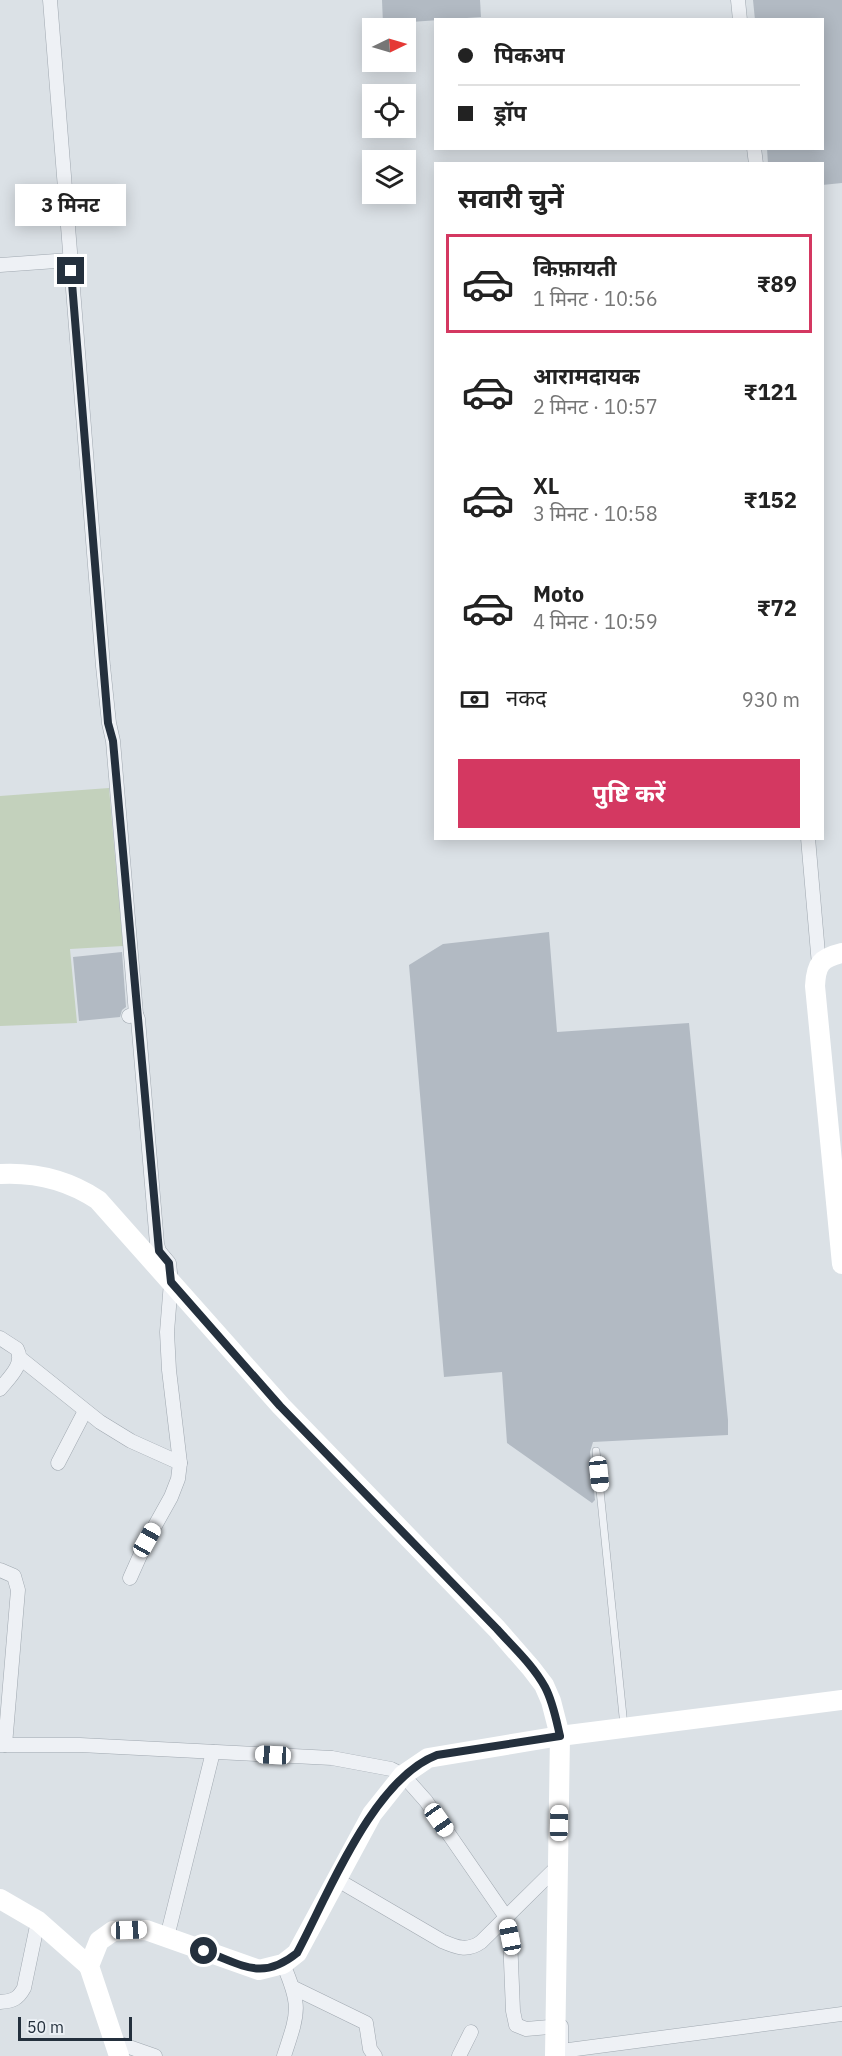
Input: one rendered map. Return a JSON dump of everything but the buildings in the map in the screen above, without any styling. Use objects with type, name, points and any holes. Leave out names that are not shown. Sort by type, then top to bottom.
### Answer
[{"type":"street","points":[[50,0],[108,723],[113,741],[133,1015],[138,1018],[157,1245],[169,1263],[171,1282],[167,1332],[180,1463],[178,1479],[130,1578]]},
{"type":"street","points":[[738,0],[740,18]]},
{"type":"street","points":[[0,265],[70,260]]},
{"type":"street","points":[[808,840],[819,965],[815,986],[842,1264]]},
{"type":"street","points":[[819,965],[827,956],[842,953]]},
{"type":"street","points":[[0,1174],[56,1178],[77,1186],[98,1200],[280,1406],[497,1629],[544,1685],[551,1701],[560,1736],[555,2056]]},
{"type":"street","points":[[0,1338],[17,1349],[20,1358],[18,1367],[0,1389]]},
{"type":"street","points":[[20,1358],[85,1411],[131,1441],[180,1463]]},
{"type":"street","points":[[58,1463],[85,1411]]},
{"type":"street","points":[[0,1570],[14,1576],[18,1590],[3,1745],[80,1745],[332,1758],[380,1766],[403,1775],[426,1801],[506,1917],[510,1937],[513,2011],[516,2025],[526,2029],[561,2026],[561,2051],[842,2014]]},
{"type":"street","points":[[89,1965],[99,1941],[113,1931],[146,1930],[259,1970],[283,1964],[297,1953],[372,1814],[403,1775],[419,1762],[437,1755],[560,1736],[842,1700]]},
{"type":"street","points":[[167,1937],[213,1752]]},
{"type":"street","points":[[336,1878],[457,1947],[474,1947],[558,1866]]},
{"type":"street","points":[[0,1899],[38,1921],[89,1965],[117,2049],[155,2056]]},
{"type":"street","points":[[0,2002],[19,1997],[24,1988],[38,1921]]},
{"type":"street","points":[[283,1964],[297,2001],[295,2022],[284,2056]]},
{"type":"street","points":[[294,1989],[366,2023],[370,2049],[375,2056]]},
{"type":"street","points":[[459,2056],[471,2032]]},
{"type":"lane","points":[[596,1451],[624,1728]]},
{"type":"green space","points":[[109,788],[123,946],[70,949],[77,1023],[0,1026],[0,796]]},
{"type":"route","points":[[71,271],[108,723],[113,741],[159,1251],[169,1263],[171,1282],[280,1406],[497,1629],[531,1668],[544,1685],[551,1701],[560,1736],[437,1755],[419,1762],[403,1775],[372,1814],[352,1846],[297,1953],[283,1964],[259,1970],[204,1951]]}]
